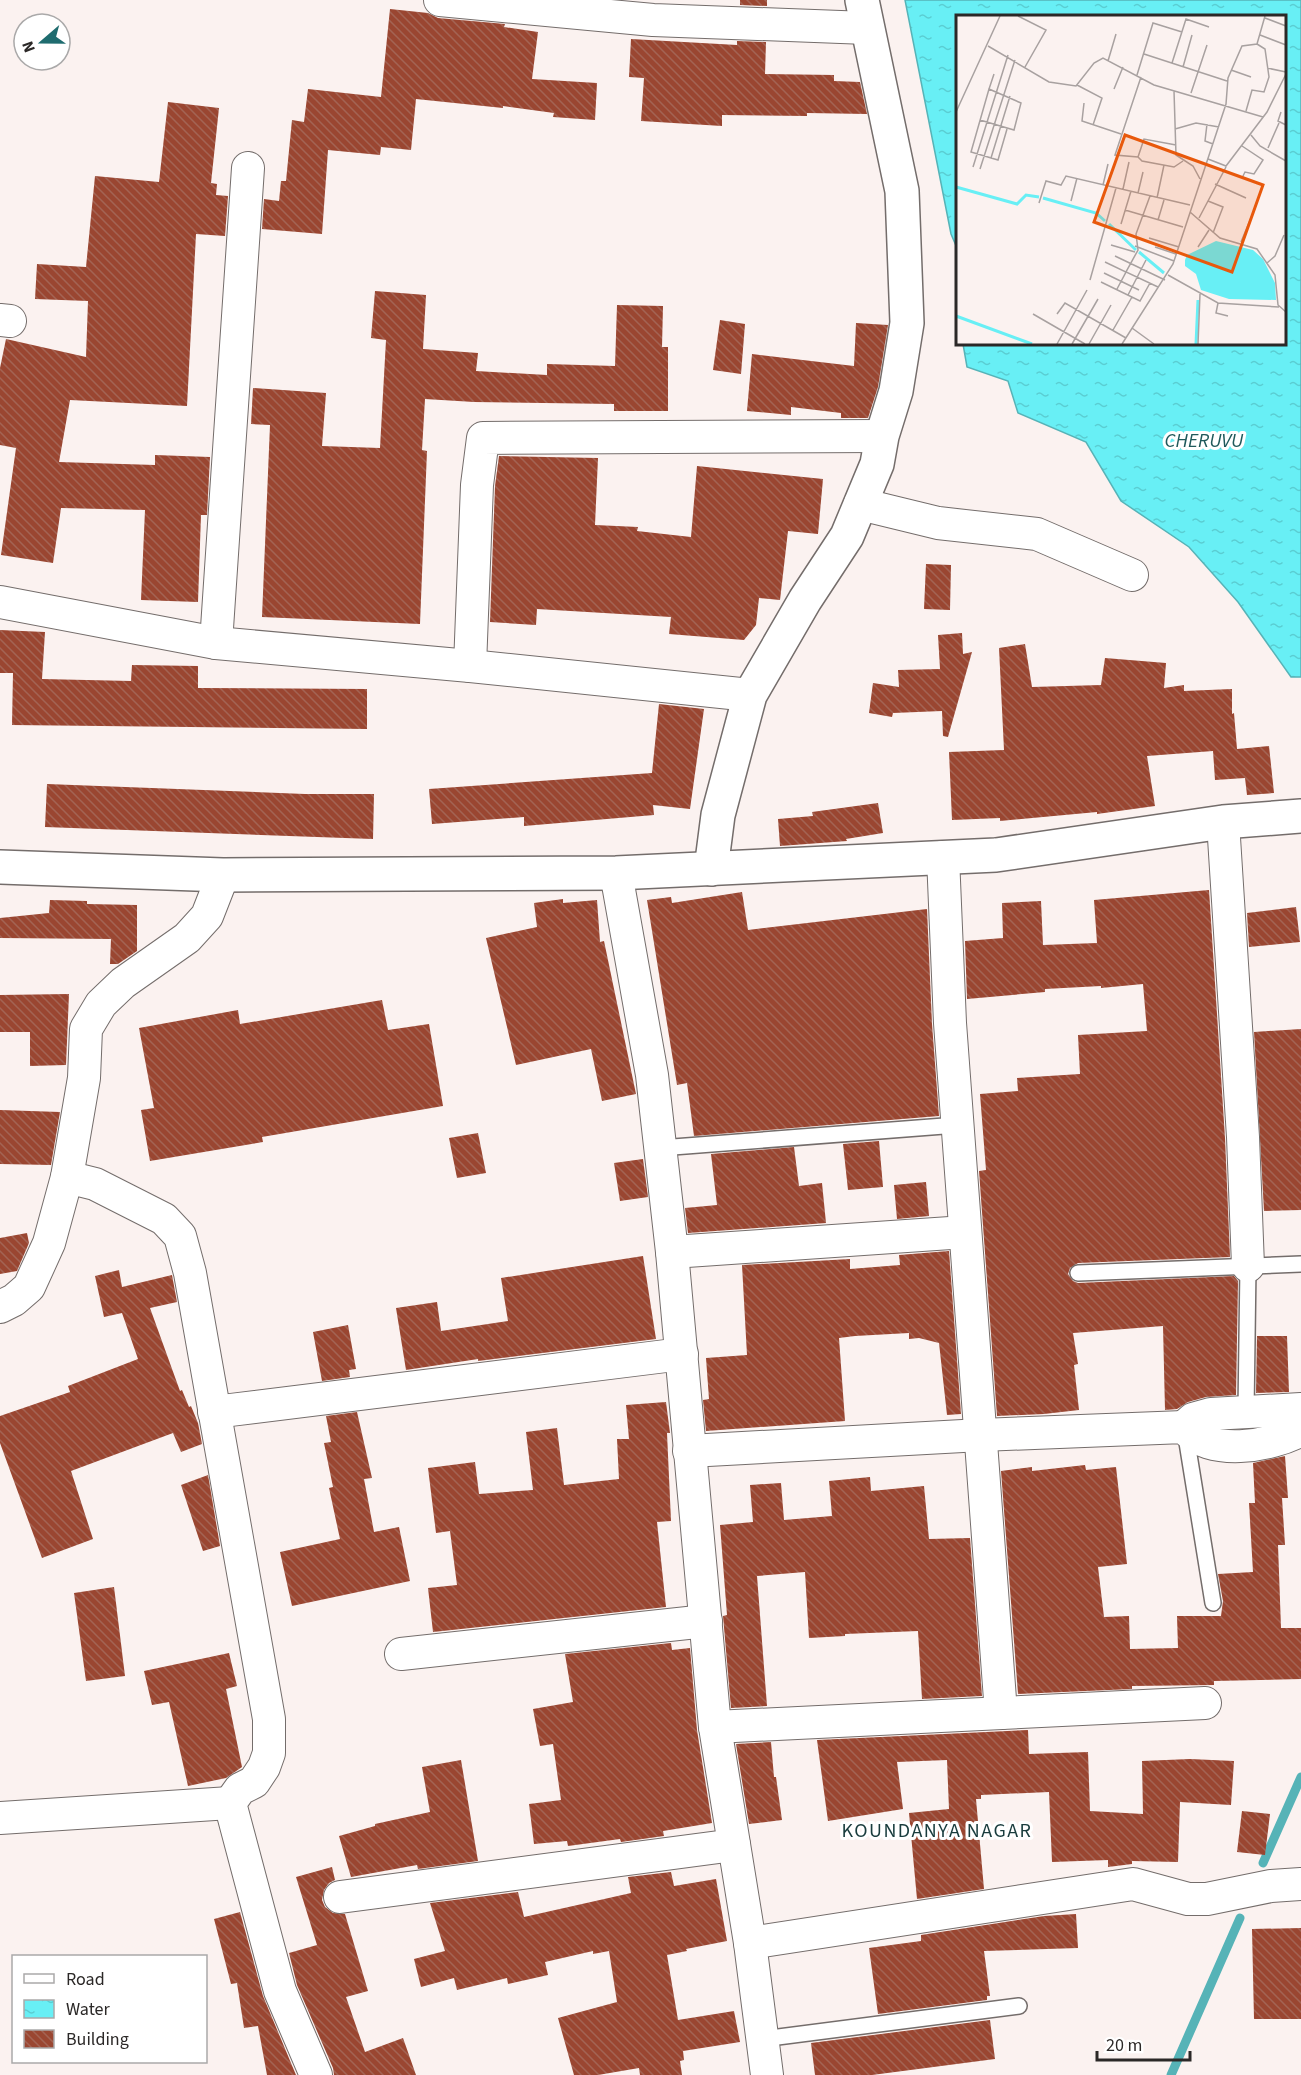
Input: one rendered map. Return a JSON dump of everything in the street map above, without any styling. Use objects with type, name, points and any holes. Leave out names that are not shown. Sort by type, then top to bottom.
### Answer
[{"type":"main road","points":[[711,869],[718,815],[750,695],[805,600],[847,536],[877,464],[882,436],[896,391],[907,323],[902,191],[864,14]]},
{"type":"main road","points":[[0,867],[223,875],[616,873],[996,855],[1223,822],[1301,816]]},
{"type":"street","points":[[440,0],[653,20],[864,14]]},
{"type":"street","points":[[216,643],[248,168]]},
{"type":"street","points":[[470,666],[477,485],[483,438],[882,436]]},
{"type":"street","points":[[860,504],[938,523],[1037,534],[1132,575]]},
{"type":"street","points":[[0,602],[216,643],[750,695]]},
{"type":"street","points":[[1223,822],[1243,1137],[1248,1266]]},
{"type":"street","points":[[943,856],[950,1023],[1001,1713]]},
{"type":"street","points":[[616,873],[652,1075],[672,1252],[716,1727],[750,1943],[767,2075]]},
{"type":"street","points":[[0,1307],[14,1300],[29,1287],[49,1243],[67,1177],[84,1078],[86,1029],[101,1004],[123,983],[187,938],[207,916],[223,875]]},
{"type":"street","points":[[67,1177],[95,1184],[164,1219],[180,1236],[190,1273],[269,1719],[269,1753],[264,1767],[254,1782],[240,1789],[230,1803]]},
{"type":"street","points":[[672,1252],[965,1232]]},
{"type":"street","points":[[214,1412],[682,1354]]},
{"type":"street","points":[[689,1451],[981,1435],[1184,1427],[1193,1419],[1211,1414],[1301,1408]]},
{"type":"street","points":[[1184,1427],[1190,1435],[1199,1440],[1218,1445],[1263,1445],[1291,1436],[1301,1430]]},
{"type":"street","points":[[401,1654],[706,1621]]},
{"type":"street","points":[[716,1727],[1204,1703]]},
{"type":"street","points":[[0,1818],[230,1803]]},
{"type":"street","points":[[230,1803],[280,1991],[316,2075]]},
{"type":"street","points":[[340,1897],[734,1845]]},
{"type":"street","points":[[750,1943],[1133,1884],[1188,1899],[1208,1899],[1271,1886],[1301,1884]]},
{"type":"lane","points":[[660,1148],[957,1125]]},
{"type":"lane","points":[[1078,1273],[1301,1264]]},
{"type":"lane","points":[[1246,1412],[1248,1266]]},
{"type":"lane","points":[[1184,1427],[1213,1603]]},
{"type":"lane","points":[[762,2039],[1019,2006]]},
{"type":"water","name":"CHERUVU","points":[[905,0],[1301,0],[1301,677],[1291,677],[1238,602],[1189,547],[1121,501],[1086,442],[1018,413],[1008,381],[967,367],[963,345],[1286,345],[1286,15],[956,15],[956,246],[951,234]]},
{"type":"building","points":[[740,0],[767,0],[767,6],[740,5]]},
{"type":"building","points":[[390,9],[428,13],[438,18],[505,24],[504,27],[538,32],[532,79],[597,83],[595,120],[553,117],[554,113],[503,106],[503,108],[416,99],[411,150],[381,147],[380,155],[328,150],[322,234],[262,229],[264,199],[279,201],[281,181],[286,181],[292,120],[304,122],[308,89],[381,97]]},
{"type":"building","points":[[631,39],[737,45],[737,41],[766,42],[765,74],[834,75],[834,81],[860,82],[867,114],[722,115],[722,126],[641,121],[644,78],[629,77]]},
{"type":"building","points":[[168,102],[219,108],[211,183],[217,184],[216,195],[228,196],[225,236],[196,234],[187,406],[70,400],[59,462],[155,465],[155,455],[210,457],[207,515],[201,515],[198,602],[141,600],[145,510],[61,508],[53,563],[1,555],[16,448],[0,445],[0,368],[6,339],[86,357],[88,301],[35,299],[37,264],[86,267],[95,176],[159,182]]},
{"type":"building","points":[[375,291],[426,295],[423,349],[478,353],[476,371],[547,375],[547,364],[615,366],[617,305],[663,306],[662,347],[668,347],[668,411],[614,411],[614,404],[425,399],[422,450],[427,451],[420,624],[262,617],[270,425],[251,424],[253,388],[326,393],[322,446],[380,448],[386,340],[371,338]]},
{"type":"building","points":[[720,320],[745,324],[741,374],[713,370]]},
{"type":"building","points":[[856,323],[888,325],[878,387],[868,418],[841,418],[841,413],[791,407],[791,415],[747,411],[752,354],[854,366]]},
{"type":"building","points":[[499,456],[598,458],[595,525],[638,527],[637,531],[691,537],[697,466],[823,479],[818,534],[788,531],[780,600],[759,598],[756,625],[744,640],[669,634],[671,617],[537,609],[536,625],[490,622],[495,486]]},
{"type":"building","points":[[926,564],[951,565],[950,610],[924,609]]},
{"type":"building","points":[[0,630],[45,632],[42,679],[131,681],[132,665],[198,666],[198,688],[367,689],[367,729],[12,725],[13,673],[0,673]]},
{"type":"building","points":[[962,633],[963,654],[972,652],[948,737],[943,736],[942,711],[893,713],[892,717],[869,713],[873,683],[899,687],[898,670],[940,669],[938,635]]},
{"type":"building","points":[[1025,644],[1032,687],[1101,685],[1105,658],[1166,663],[1164,688],[1184,685],[1184,691],[1232,689],[1232,714],[1234,713],[1237,749],[1269,746],[1274,793],[1247,795],[1245,778],[1215,780],[1213,751],[1147,756],[1155,806],[1097,814],[1097,812],[1000,821],[1000,818],[952,820],[949,752],[1004,750],[999,648]]},
{"type":"building","points":[[659,704],[704,709],[690,809],[653,805],[654,815],[524,826],[524,817],[432,824],[429,789],[652,773]]},
{"type":"building","points":[[47,784],[305,794],[374,794],[373,839],[45,827]]},
{"type":"building","points":[[878,803],[883,833],[846,839],[847,841],[780,846],[778,819],[813,816],[812,812]]},
{"type":"building","points":[[1209,890],[1225,1138],[1230,1257],[1078,1263],[1070,1268],[1068,1274],[1073,1281],[1078,1283],[1234,1276],[1238,1281],[1236,1395],[1206,1397],[1188,1402],[1177,1409],[1165,1410],[1163,1326],[1073,1333],[1078,1364],[1074,1365],[1079,1410],[997,1416],[979,1171],[986,1170],[980,1094],[1018,1091],[1017,1078],[1080,1074],[1078,1035],[1147,1031],[1143,984],[1101,988],[1101,986],[1045,989],[1045,992],[967,999],[965,941],[1003,938],[1002,903],[1041,901],[1043,945],[1097,943],[1094,900]]},
{"type":"building","points":[[742,892],[748,930],[927,909],[939,1116],[694,1136],[687,1083],[677,1085],[647,900],[671,897],[672,903]]},
{"type":"building","points":[[563,899],[563,903],[597,900],[600,942],[604,941],[636,1094],[602,1101],[591,1049],[516,1065],[486,938],[537,927],[534,903]]},
{"type":"building","points":[[50,900],[87,901],[87,904],[137,905],[137,951],[118,964],[110,964],[111,939],[0,938],[0,918],[49,913]]},
{"type":"building","points":[[1296,907],[1300,942],[1249,947],[1247,913]]},
{"type":"building","points":[[69,994],[66,1065],[30,1066],[30,1032],[0,1032],[0,995]]},
{"type":"building","points":[[382,1000],[388,1030],[429,1024],[443,1106],[262,1137],[263,1142],[150,1161],[141,1110],[154,1108],[139,1028],[238,1010],[240,1024]]},
{"type":"building","points":[[1301,1029],[1301,1210],[1264,1211],[1254,1032]]},
{"type":"building","points":[[0,1110],[60,1112],[51,1165],[0,1164]]},
{"type":"building","points":[[478,1133],[486,1173],[457,1178],[449,1138]]},
{"type":"building","points":[[879,1141],[883,1187],[848,1190],[843,1144]]},
{"type":"building","points":[[794,1147],[799,1186],[822,1183],[826,1223],[688,1233],[685,1208],[717,1205],[711,1154]]},
{"type":"building","points":[[643,1159],[648,1197],[620,1201],[614,1163]]},
{"type":"building","points":[[926,1182],[929,1216],[897,1219],[894,1185]]},
{"type":"building","points":[[27,1233],[29,1243],[17,1271],[0,1274],[0,1238]]},
{"type":"building","points":[[949,1251],[961,1414],[947,1415],[939,1343],[919,1338],[909,1339],[909,1333],[855,1336],[839,1338],[845,1421],[706,1431],[703,1400],[709,1399],[706,1358],[747,1355],[742,1265],[850,1259],[850,1269],[900,1265],[899,1255]]},
{"type":"building","points":[[643,1256],[656,1339],[478,1361],[478,1359],[406,1370],[396,1308],[437,1302],[441,1331],[508,1321],[501,1278]]},
{"type":"building","points":[[119,1270],[122,1287],[172,1275],[177,1302],[150,1308],[180,1391],[182,1390],[189,1407],[191,1406],[198,1423],[202,1444],[181,1452],[173,1433],[71,1471],[93,1539],[42,1558],[0,1443],[0,1416],[70,1392],[68,1386],[138,1359],[122,1313],[104,1317],[95,1276]]},
{"type":"building","points":[[348,1325],[356,1369],[349,1370],[350,1377],[322,1381],[313,1332]]},
{"type":"building","points":[[1257,1336],[1287,1336],[1289,1392],[1256,1393]]},
{"type":"building","points":[[666,1402],[670,1433],[667,1433],[671,1521],[657,1522],[666,1607],[433,1632],[428,1588],[457,1585],[450,1531],[436,1533],[428,1468],[475,1462],[479,1494],[533,1490],[526,1432],[557,1428],[564,1485],[619,1479],[617,1439],[629,1439],[626,1405]]},
{"type":"building","points":[[357,1412],[372,1478],[364,1479],[374,1532],[399,1527],[410,1581],[292,1606],[280,1552],[340,1539],[329,1488],[333,1487],[324,1443],[331,1442],[326,1416]]},
{"type":"building","points":[[1285,1456],[1288,1498],[1282,1498],[1285,1545],[1278,1545],[1281,1628],[1301,1628],[1301,1679],[1214,1681],[1214,1685],[1132,1686],[1132,1689],[1018,1694],[1001,1471],[1032,1467],[1032,1471],[1085,1465],[1086,1470],[1116,1467],[1127,1564],[1098,1567],[1104,1617],[1129,1616],[1130,1649],[1178,1648],[1177,1616],[1221,1616],[1223,1601],[1218,1574],[1253,1572],[1249,1503],[1255,1503],[1253,1463]]},
{"type":"building","points":[[208,1475],[220,1546],[203,1551],[181,1485]]},
{"type":"building","points":[[870,1477],[871,1491],[924,1486],[929,1539],[970,1538],[982,1696],[922,1699],[918,1631],[809,1638],[805,1572],[757,1576],[767,1706],[731,1708],[723,1616],[727,1615],[720,1525],[753,1522],[750,1485],[781,1483],[784,1520],[832,1516],[829,1481]]},
{"type":"building","points":[[114,1587],[125,1676],[86,1681],[74,1593]]},
{"type":"building","points":[[671,1643],[672,1650],[690,1648],[697,1730],[712,1823],[663,1831],[664,1836],[621,1842],[620,1839],[568,1846],[567,1841],[534,1844],[529,1804],[561,1800],[553,1744],[540,1746],[533,1709],[573,1702],[565,1654]]},
{"type":"building","points":[[229,1653],[237,1686],[226,1689],[242,1767],[226,1778],[188,1786],[169,1702],[152,1705],[144,1671]]},
{"type":"building","points":[[1028,1730],[1029,1754],[1088,1752],[1090,1811],[1143,1814],[1142,1761],[1190,1759],[1234,1761],[1231,1805],[1180,1802],[1178,1862],[1132,1861],[1132,1864],[1108,1867],[1108,1860],[1052,1862],[1049,1792],[981,1795],[981,1799],[976,1799],[984,1889],[917,1899],[909,1813],[949,1809],[947,1760],[897,1762],[903,1809],[828,1821],[817,1740]]},
{"type":"building","points":[[771,1742],[774,1777],[776,1777],[782,1820],[749,1824],[736,1744]]},
{"type":"building","points":[[461,1760],[478,1861],[418,1869],[417,1865],[351,1877],[339,1836],[375,1826],[375,1824],[430,1812],[422,1767]]},
{"type":"building","points":[[1242,1811],[1270,1814],[1265,1855],[1237,1852]]},
{"type":"building","points":[[332,1867],[335,1880],[329,1883],[324,1890],[322,1900],[325,1907],[333,1913],[345,1914],[368,1991],[346,1997],[365,2052],[403,2038],[416,2075],[334,2075],[297,1985],[289,1953],[317,1945],[296,1877]]},
{"type":"building","points":[[671,1872],[674,1886],[716,1879],[727,1941],[667,1955],[678,2020],[734,2011],[740,2042],[683,2051],[684,2060],[680,2061],[682,2075],[640,2075],[639,2068],[598,2075],[574,2075],[558,2018],[617,2002],[609,1951],[593,1954],[593,1951],[545,1962],[548,1975],[508,1984],[507,1978],[457,1990],[454,1978],[421,1987],[414,1959],[445,1951],[430,1903],[518,1892],[524,1917],[631,1893],[628,1877]]},
{"type":"building","points":[[240,1912],[263,1996],[296,2075],[267,2075],[258,2026],[244,2028],[237,1983],[231,1984],[214,1919]]},
{"type":"building","points":[[1076,1914],[1078,1948],[984,1951],[990,1996],[987,1996],[987,2000],[878,2014],[869,1948],[921,1941],[921,1935],[1044,1916]]},
{"type":"building","points":[[1301,1928],[1301,2019],[1254,2019],[1252,1929]]},
{"type":"building","points":[[990,2020],[995,2059],[872,2075],[815,2075],[811,2043]]},
{"type":"waterway","points":[[1263,1863],[1301,1777]]},
{"type":"waterway","points":[[1171,2075],[1240,1918]]},
{"type":"district","name":"KOUNDANYA NAGAR","points":[[937,1831]]}]
